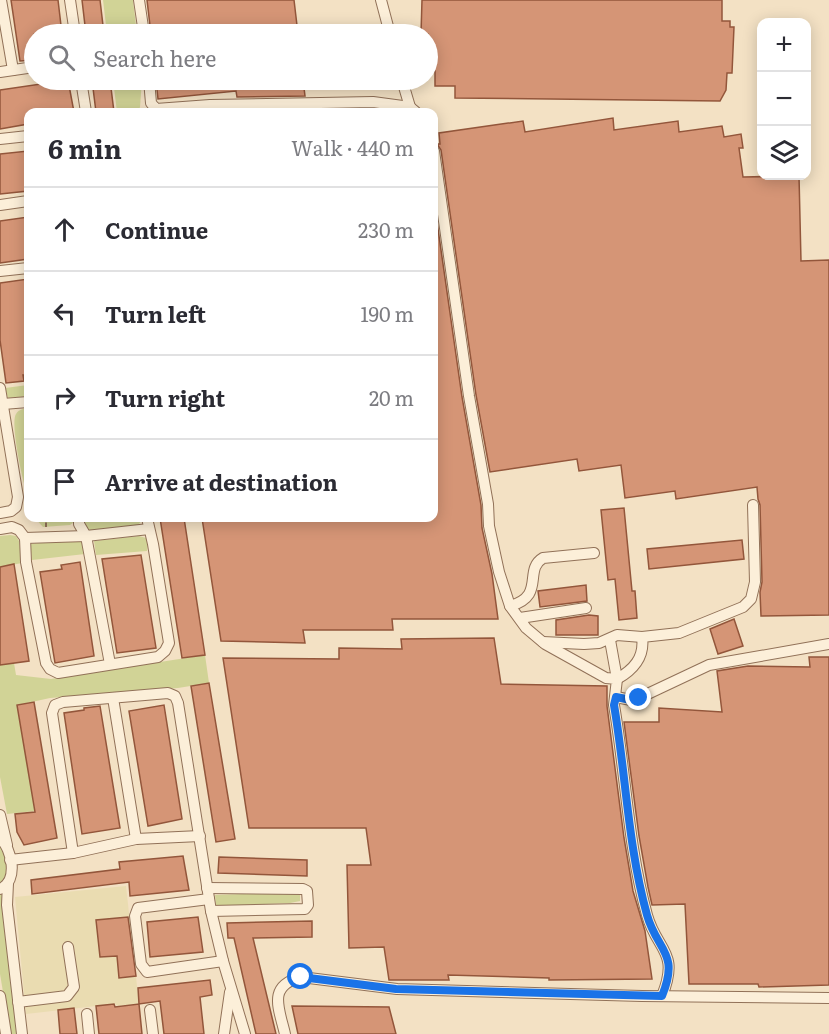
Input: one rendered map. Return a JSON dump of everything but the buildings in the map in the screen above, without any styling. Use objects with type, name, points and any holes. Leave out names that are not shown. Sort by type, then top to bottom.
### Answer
[{"type":"street","points":[[1,0],[13,70]]},
{"type":"street","points":[[70,0],[74,24]]},
{"type":"street","points":[[140,0],[143,24]]},
{"type":"street","points":[[381,0],[387,24]]},
{"type":"street","points":[[0,72],[24,68]]},
{"type":"street","points":[[83,90],[85,108]]},
{"type":"street","points":[[150,90],[151,103],[155,108]]},
{"type":"street","points":[[406,90],[412,108]]},
{"type":"street","points":[[170,108],[210,105],[373,102],[403,108]]},
{"type":"street","points":[[0,139],[24,136]]},
{"type":"street","points":[[438,179],[469,396],[488,504],[489,526],[510,606],[526,628],[542,642],[606,678],[617,679],[631,671],[636,665],[643,645],[642,638]]},
{"type":"street","points":[[0,206],[24,202]]},
{"type":"street","points":[[0,271],[24,268]]},
{"type":"street","points":[[0,388],[18,497],[16,507],[0,513]]},
{"type":"street","points":[[3,404],[24,402]]},
{"type":"street","points":[[542,642],[584,644],[599,643],[624,634],[642,638],[679,633],[743,607],[751,599],[755,582],[753,505]]},
{"type":"street","points":[[79,522],[86,536],[110,664]]},
{"type":"street","points":[[0,530],[12,528],[19,530],[25,538],[26,562],[46,663],[50,669],[58,673],[158,657],[165,651],[169,643],[148,523],[86,536],[25,538]]},
{"type":"street","points":[[510,606],[523,603],[529,595],[533,585],[535,566],[543,558],[594,553]]},
{"type":"street","points":[[520,618],[586,608]]},
{"type":"street","points":[[610,640],[617,679],[614,705],[638,872],[647,916],[666,952],[669,968],[668,982],[662,996]]},
{"type":"street","points":[[616,697],[631,700],[639,698],[709,665],[829,644]]},
{"type":"street","points":[[74,853],[51,713],[55,705],[63,702],[168,693],[176,696],[211,911],[223,962],[245,1034]]},
{"type":"street","points":[[113,698],[136,839]]},
{"type":"street","points":[[0,815],[3,841],[10,860],[11,878],[4,886],[21,1034]]},
{"type":"street","points":[[10,860],[74,853],[136,839],[200,836]]},
{"type":"street","points":[[207,888],[303,889],[308,891],[308,905],[304,909],[211,911]]},
{"type":"street","points":[[209,899],[138,908],[135,916],[141,964],[147,972],[223,962]]},
{"type":"street","points":[[18,1002],[67,996],[74,987],[68,947]]},
{"type":"street","points":[[285,1034],[277,1000],[281,987],[290,980],[301,977],[396,989],[829,998]]},
{"type":"street","points":[[224,1034],[231,986]]},
{"type":"street","points":[[0,996],[6,1034]]},
{"type":"street","points":[[150,1010],[153,1034]]},
{"type":"street","points":[[87,1014],[89,1034]]},
{"type":"shaded area","points":[[126,886],[139,1004],[119,1006],[114,1004],[26,1014],[15,897]]},
{"type":"green space","points":[[103,0],[133,0],[136,24],[106,24]]},
{"type":"green space","points":[[114,90],[141,90],[140,108],[116,108]]},
{"type":"green space","points":[[24,386],[24,396],[8,398],[5,388]]},
{"type":"green space","points":[[24,409],[24,482],[15,429],[16,414]]},
{"type":"green space","points":[[39,522],[74,522],[70,525],[43,527]]},
{"type":"green space","points":[[84,522],[140,522],[136,527],[90,530],[85,527]]},
{"type":"green space","points":[[0,536],[16,536],[19,541],[22,563],[0,567]]},
{"type":"green space","points":[[139,536],[146,538],[147,551],[96,555],[94,541]]},
{"type":"green space","points":[[68,540],[82,542],[85,554],[32,560],[30,544]]},
{"type":"green space","points":[[0,580],[16,675],[51,679],[205,655],[209,683],[178,688],[50,698],[18,705],[35,811],[7,814],[0,777]]},
{"type":"green space","points":[[0,844],[5,855],[7,872],[0,888]]},
{"type":"green space","points":[[300,893],[300,901],[216,906],[215,895]]},
{"type":"green space","points":[[4,894],[17,1034],[10,1034],[0,974],[0,895]]},
{"type":"route","points":[[301,977],[396,989],[662,996],[668,982],[669,968],[666,952],[647,916],[630,822],[614,705],[616,697],[631,700],[639,698]]}]
